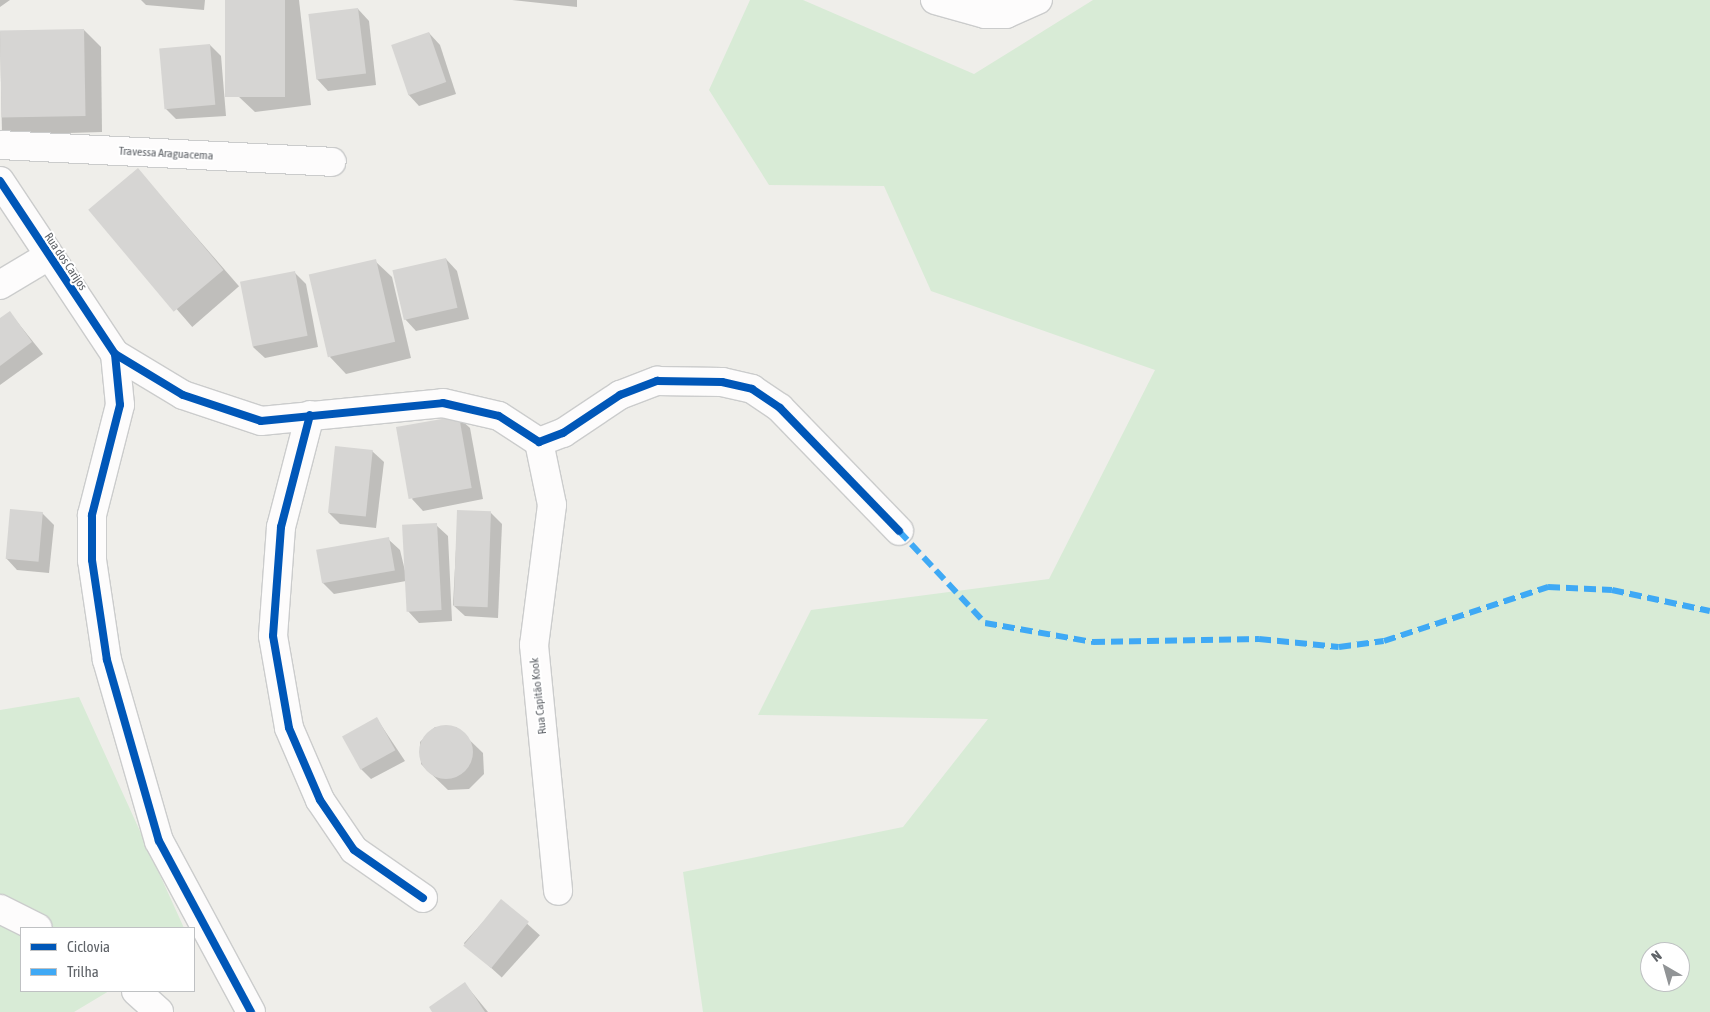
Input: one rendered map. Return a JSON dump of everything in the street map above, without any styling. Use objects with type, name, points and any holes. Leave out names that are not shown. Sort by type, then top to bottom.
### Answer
[{"type":"street","points":[[935,0],[984,14],[1006,14],[1038,0]]},
{"type":"street","name":"Travessa Araguacema","points":[[0,145],[332,162]]},
{"type":"street","name":"Rua dos Carijos","points":[[0,181],[47,257],[115,354]]},
{"type":"street","points":[[0,285],[47,257]]},
{"type":"street","points":[[115,354],[183,395],[261,421],[443,403],[499,416],[539,442],[563,433],[620,395],[657,381],[722,382],[752,389],[807,433],[899,531]]},
{"type":"street","points":[[115,354],[120,405],[92,515],[92,560],[107,660],[159,841],[251,1012]]},
{"type":"street","points":[[310,415],[281,527],[273,626],[289,728],[320,800],[354,850],[423,898]]},
{"type":"street","name":"Rua Capitão Kook","points":[[539,442],[552,505],[534,645],[558,892]]},
{"type":"street","points":[[0,909],[36,927]]},
{"type":"street","points":[[137,992],[160,1012]]},
{"type":"green space","points":[[750,0],[803,0],[974,74],[1093,0],[1710,0],[1710,1012],[703,1012],[683,872],[903,827],[988,719],[758,715],[811,610],[1049,579],[1155,370],[931,291],[884,186],[769,185],[709,90]]},
{"type":"green space","points":[[79,697],[184,927],[20,927],[20,992],[107,992],[74,1012],[0,1012],[0,710]]},
{"type":"building","points":[[225,0],[285,0],[285,97],[225,97]]},
{"type":"building","points":[[358,8],[366,74],[316,80],[308,14]]},
{"type":"building","points":[[84,29],[86,116],[2,117],[0,30]]},
{"type":"building","points":[[429,32],[446,82],[408,95],[391,45]]},
{"type":"building","points":[[210,44],[215,105],[165,109],[159,48]]},
{"type":"building","points":[[138,168],[223,270],[174,312],[88,210]]},
{"type":"building","points":[[446,258],[457,308],[404,320],[392,270]]},
{"type":"building","points":[[376,259],[395,342],[328,357],[309,275]]},
{"type":"building","points":[[295,271],[308,336],[253,346],[240,282]]},
{"type":"building","points":[[10,311],[32,342],[0,366],[0,318]]},
{"type":"building","points":[[459,416],[472,488],[409,499],[396,427]]},
{"type":"building","points":[[335,446],[373,450],[366,517],[328,513]]},
{"type":"building","points":[[10,509],[43,512],[39,562],[6,559]]},
{"type":"building","points":[[457,510],[491,511],[488,607],[454,606]]},
{"type":"building","points":[[437,523],[442,610],[407,612],[402,525]]},
{"type":"building","points":[[389,537],[395,570],[322,583],[316,550]]},
{"type":"building","points":[[377,717],[395,750],[360,770],[342,736]]},
{"type":"building","points":[[441,725],[451,725],[461,729],[469,737],[473,752],[469,767],[461,775],[451,779],[441,779],[431,775],[423,767],[419,757],[419,747],[423,737],[431,729]]},
{"type":"building","points":[[501,899],[529,922],[491,968],[463,946]]},
{"type":"building","points":[[465,982],[485,1012],[432,1012],[429,1007]]},
{"type":"marked path","points":[[899,531],[985,623],[1093,642],[1259,639],[1339,647],[1384,641],[1548,587],[1612,590],[1710,611]]},
{"type":"cycle path","points":[[0,181],[115,354],[120,405],[92,515],[92,560],[107,660],[159,841],[251,1012]]},
{"type":"cycle path","points":[[115,354],[183,395],[261,421],[443,403],[499,416],[539,442],[563,433],[620,395],[657,381],[722,382],[752,389],[780,408],[899,531]]},
{"type":"cycle path","points":[[310,415],[281,527],[273,636],[289,728],[320,800],[354,850],[423,898]]}]
